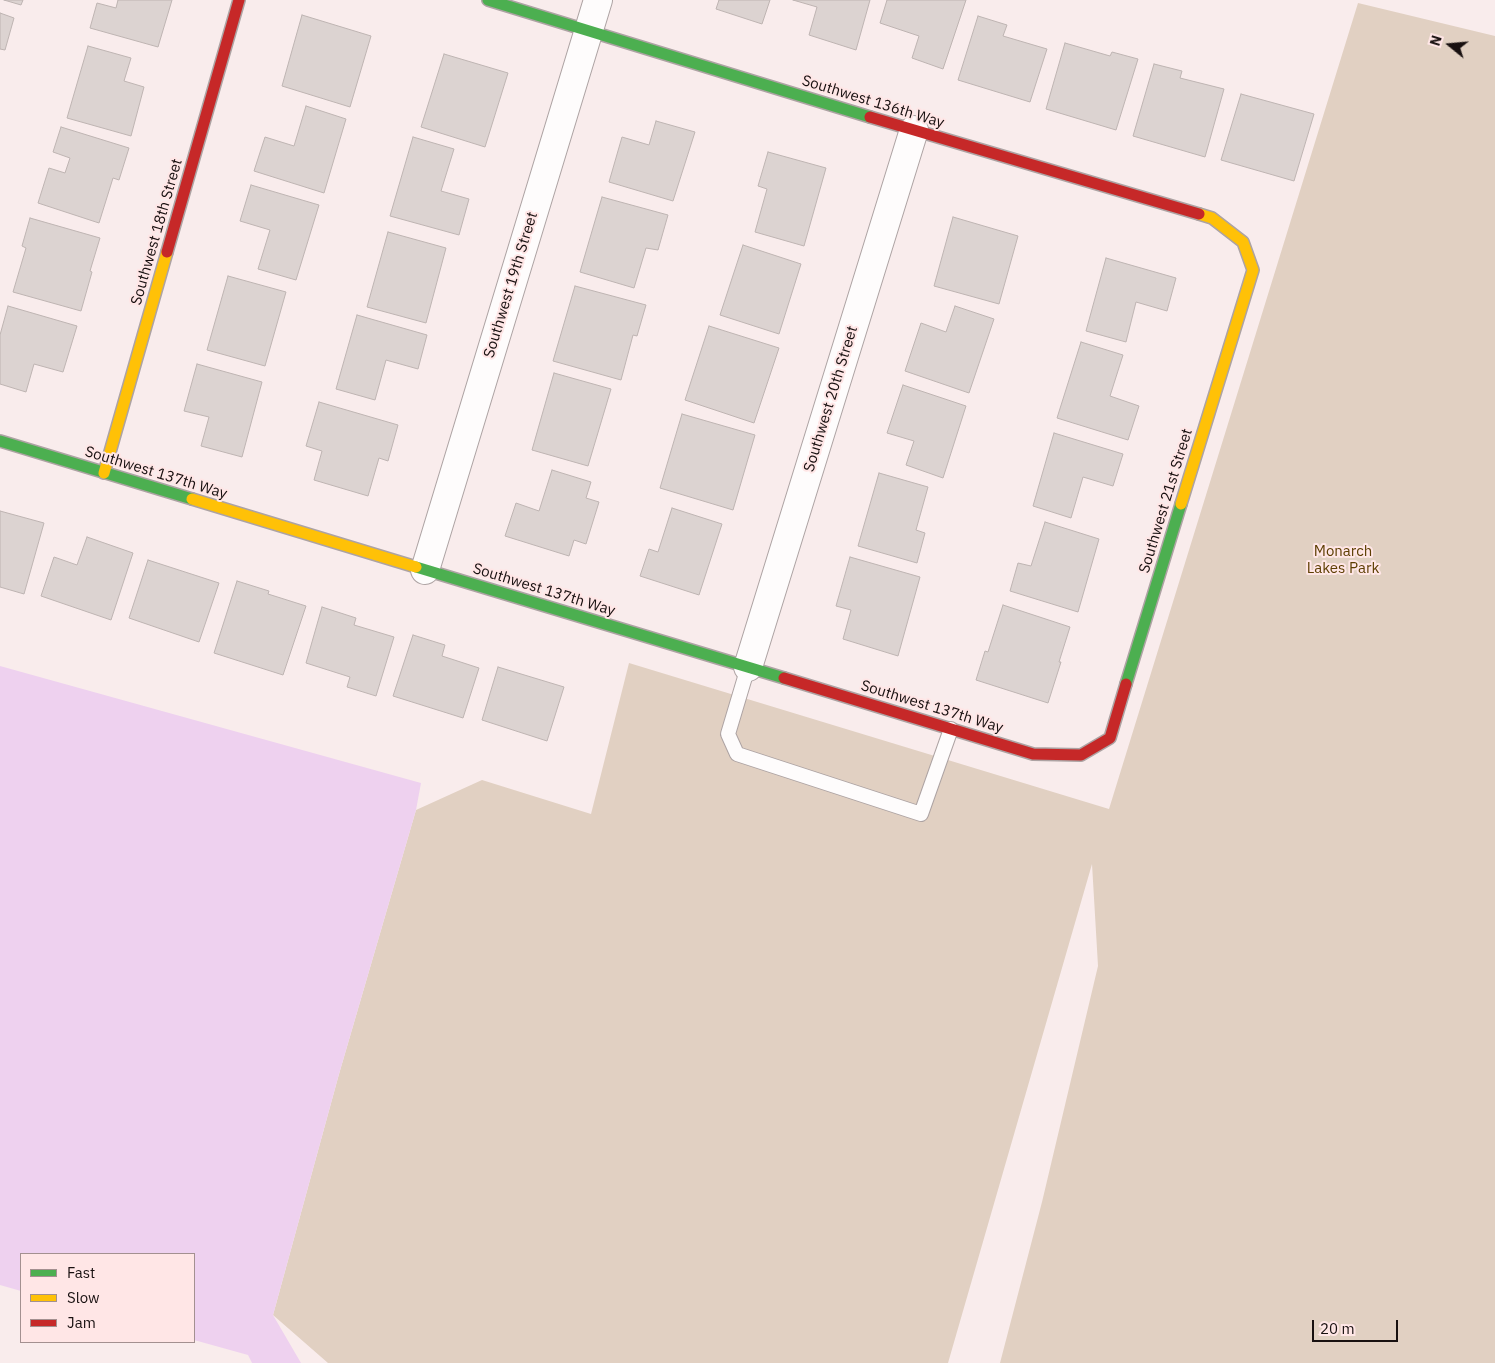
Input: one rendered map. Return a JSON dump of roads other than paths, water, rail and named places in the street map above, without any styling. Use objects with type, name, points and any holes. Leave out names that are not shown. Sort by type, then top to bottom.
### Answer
[{"type":"street","name":"Southwest 18th Street","points":[[104,473],[239,0]]},
{"type":"street","name":"Southwest 136th Way","points":[[488,0],[914,130],[1212,218],[1243,242]]},
{"type":"street","name":"Southwest 19th Street","points":[[424,570],[598,0]]},
{"type":"street","name":"Southwest 20th Street","points":[[748,668],[914,130]]},
{"type":"street","name":"Southwest 21st Street","points":[[1081,755],[1110,738],[1253,270],[1243,242]]},
{"type":"street","name":"Southwest 137th Way","points":[[0,441],[1034,754],[1081,755]]},
{"type":"lane","points":[[748,668],[728,734],[737,754],[921,814],[951,728]]},
{"type":"park label","name":"Monarch Lakes Park","points":[[1343,560]]}]
